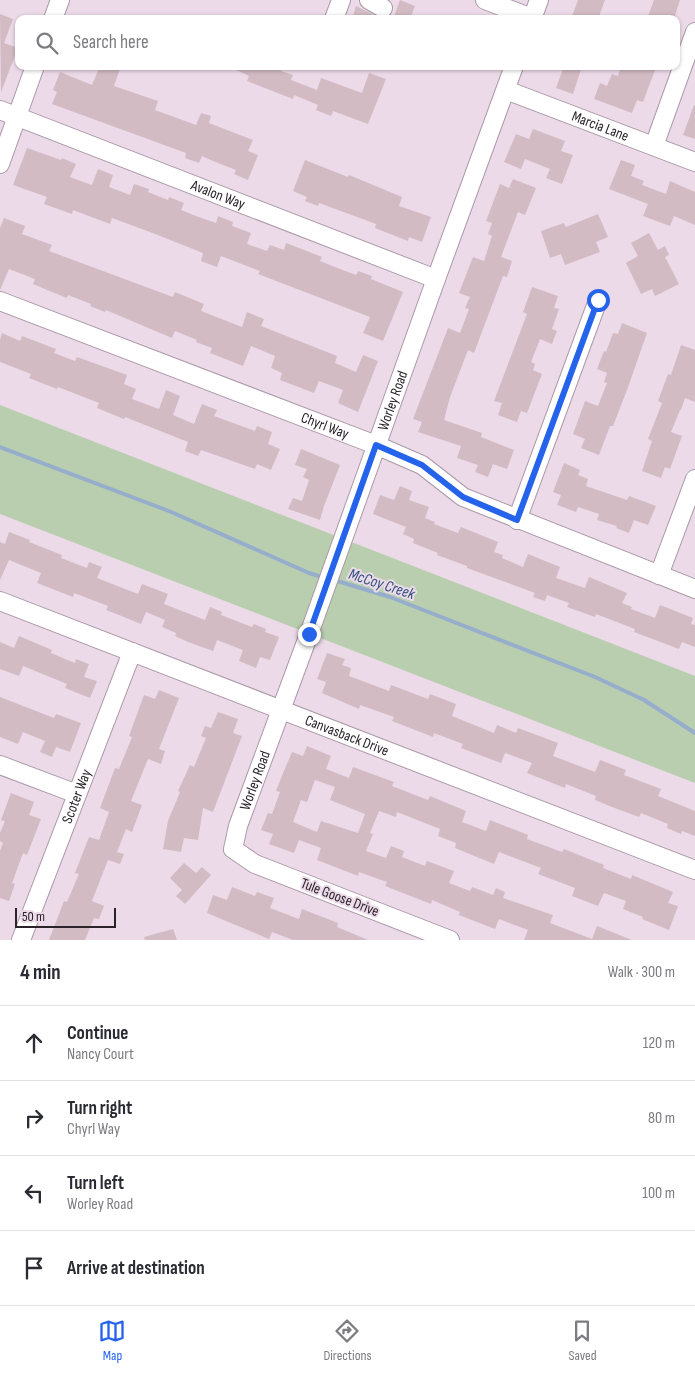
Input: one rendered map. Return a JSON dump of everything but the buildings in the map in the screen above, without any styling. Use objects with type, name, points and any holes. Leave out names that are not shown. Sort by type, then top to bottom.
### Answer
[{"type":"street","points":[[54,15],[60,0]]},
{"type":"street","points":[[335,15],[341,0]]},
{"type":"street","points":[[485,0],[524,15]]},
{"type":"street","points":[[533,15],[538,0]]},
{"type":"street","points":[[654,146],[695,32]]},
{"type":"street","points":[[0,164],[8,114],[33,70]]},
{"type":"street","name":"Worley Road","points":[[233,849],[238,826],[513,70]]},
{"type":"street","name":"Marcia Lane","points":[[506,90],[695,162]]},
{"type":"street","name":"Avalon Way","points":[[8,114],[436,279]]},
{"type":"street","points":[[517,520],[598,300]]},
{"type":"street","name":"Chyrl Way","points":[[0,301],[376,445],[422,465],[463,497],[695,589]]},
{"type":"street","points":[[659,575],[695,480]]},
{"type":"street","name":"Canvasback Drive","points":[[0,601],[695,870]]},
{"type":"street","name":"Scoter Way","points":[[21,940],[132,652]]},
{"type":"street","points":[[0,765],[77,794]]},
{"type":"street","name":"Tule Goose Drive","points":[[233,849],[255,864],[450,940]]},
{"type":"green space","points":[[0,405],[695,676],[695,783],[0,514]]},
{"type":"waterway","name":"McCoy Creek","points":[[0,447],[169,511],[309,573],[325,578]]},
{"type":"waterway","name":"McCoy Creek","points":[[334,580],[390,597],[595,677],[644,700],[695,733]]},
{"type":"route","points":[[309,634],[376,445],[422,465],[463,497],[517,520],[598,300]]}]
